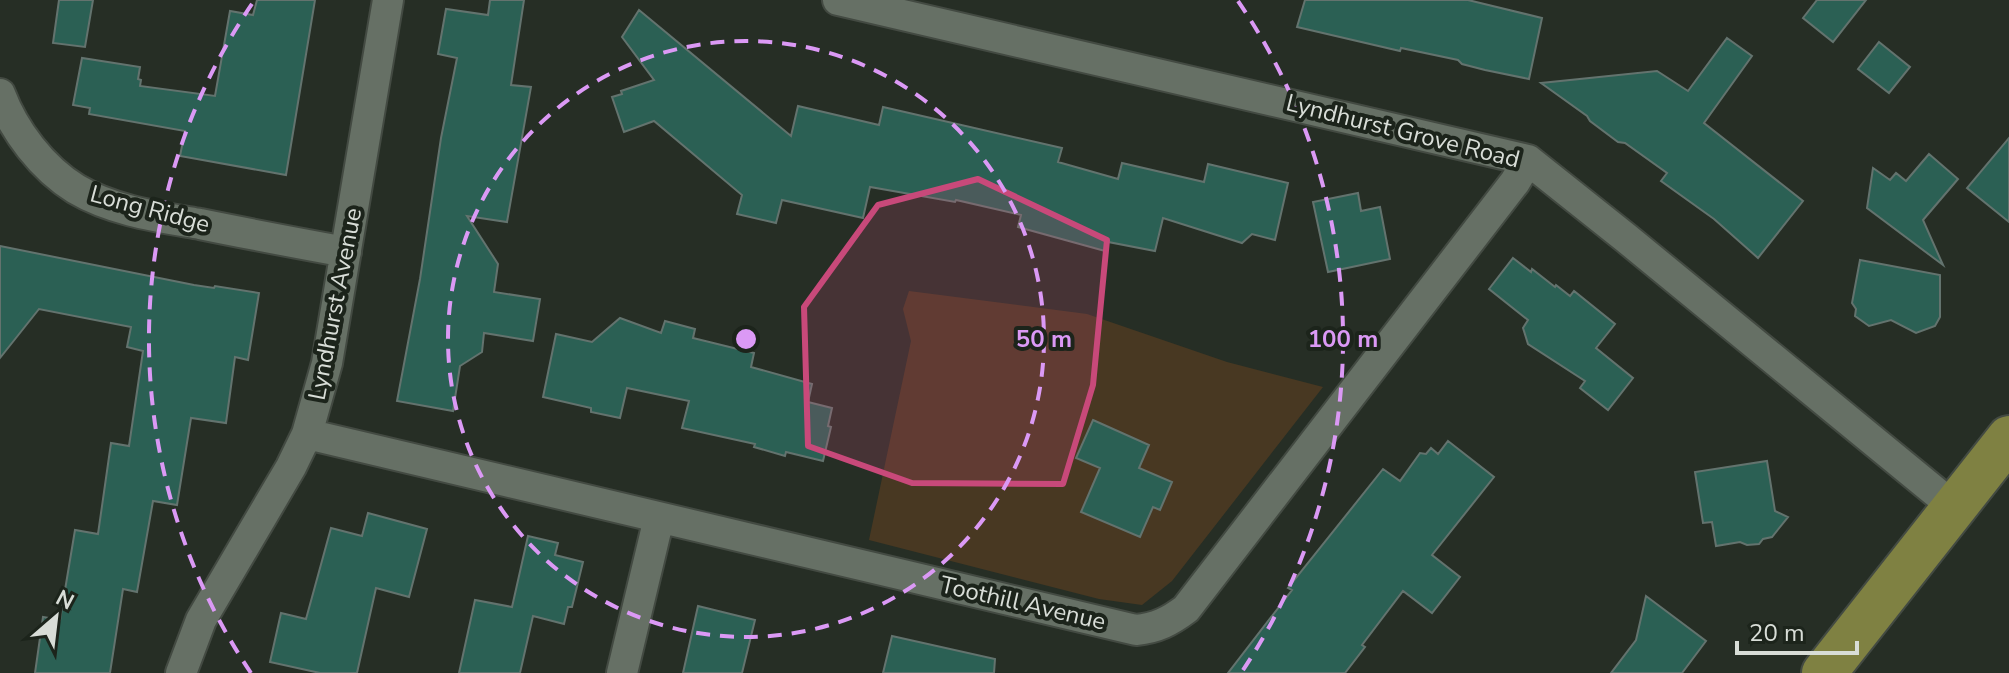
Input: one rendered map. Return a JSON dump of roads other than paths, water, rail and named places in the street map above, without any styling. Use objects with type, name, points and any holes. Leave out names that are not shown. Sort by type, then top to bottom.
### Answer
[{"type":"main road","points":[[1824,673],[2009,438]]},
{"type":"street","name":"Lyndhurst Avenue","points":[[181,673],[208,607],[291,467],[307,434],[327,363],[388,0]]},
{"type":"street","name":"Lyndhurst Grove Road","points":[[838,0],[1528,160],[1954,507]]},
{"type":"street","name":"Long Ridge","points":[[0,94],[6,111],[54,173],[101,201],[154,216],[346,252]]},
{"type":"street","name":"Toothill Avenue","points":[[307,434],[1136,630],[1154,628],[1186,609],[1515,182],[1528,160]]},
{"type":"street","points":[[622,673],[659,518]]}]
